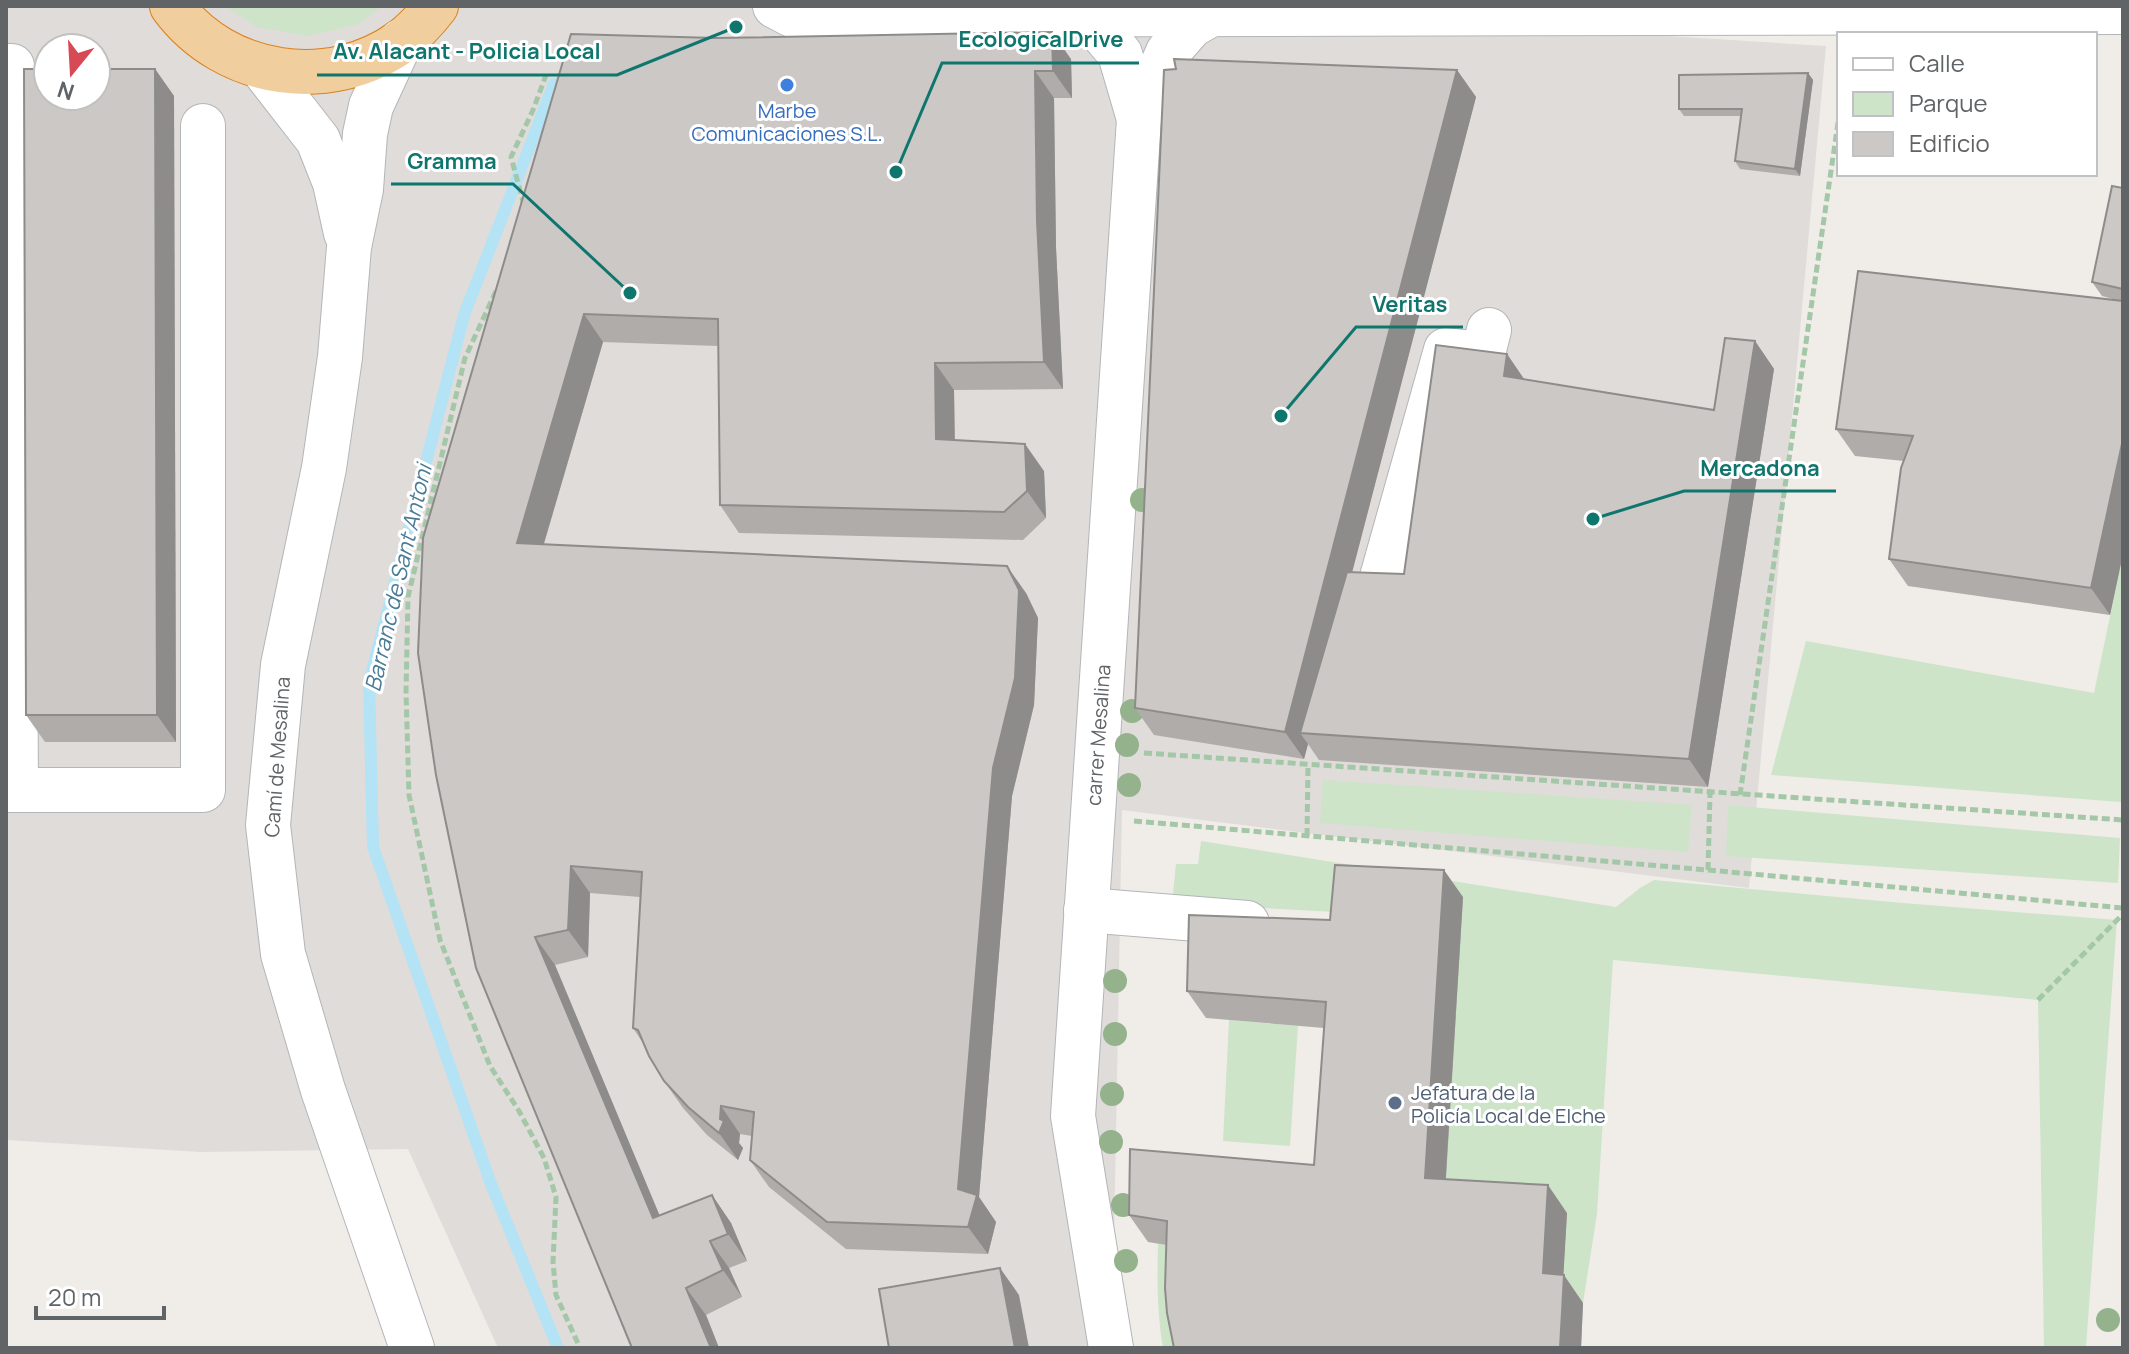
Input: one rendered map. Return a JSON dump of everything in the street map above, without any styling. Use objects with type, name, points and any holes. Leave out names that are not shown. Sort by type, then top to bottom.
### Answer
[{"type":"highway","points":[[172,6],[206,40],[232,56],[262,68],[291,72],[320,72],[349,67],[376,56],[401,41],[436,6]]},
{"type":"street","points":[[775,6],[792,15],[2123,12]]},
{"type":"street","name":"carrer Mesalina","points":[[1087,15],[1120,54],[1139,119]]},
{"type":"street","name":"carrer Mesalina","points":[[1111,1348],[1073,1116],[1139,119],[1168,52],[1192,25],[1210,15]]},
{"type":"street","name":"Camí de Mesalina","points":[[401,41],[371,106],[365,134],[361,189],[349,247],[340,357],[324,468],[283,665],[268,825],[283,954],[323,1090],[412,1348]]},
{"type":"street","points":[[6,66],[12,66],[11,790],[203,790],[203,126]]},
{"type":"street","name":"Camí de Mesalina","points":[[262,68],[318,140],[335,183],[349,247]]},
{"type":"street","points":[[1379,588],[1446,350],[1483,354],[1489,330]]},
{"type":"street","points":[[1086,910],[1287,926]]},
{"type":"path","points":[[525,207],[511,157],[546,75]]},
{"type":"path","points":[[1740,795],[1837,130]]},
{"type":"path","points":[[497,290],[465,358],[408,597],[406,692],[409,795],[440,940],[490,1066],[544,1158],[556,1197],[553,1262],[556,1295],[580,1348]]},
{"type":"path","points":[[1144,753],[2123,820]]},
{"type":"path","points":[[1307,836],[1308,765]]},
{"type":"path","points":[[1708,870],[1710,793]]},
{"type":"path","points":[[1122,820],[1708,870],[2123,911]]},
{"type":"path","points":[[2038,1000],[2123,911]]},
{"type":"shaded area","points":[[6,6],[1188,6],[1826,46],[1749,888],[1122,810],[1112,1348],[498,1348],[408,1149],[200,1152],[6,1140]]},
{"type":"green space","points":[[225,6],[382,6],[359,24],[308,36],[257,27]]},
{"type":"green space","points":[[2123,554],[2121,802],[1771,775],[1806,641],[2094,693]]},
{"type":"green space","points":[[1323,780],[1692,805],[1688,852],[1320,823]]},
{"type":"green space","points":[[1728,805],[2120,838],[2118,883],[1726,856]]},
{"type":"green space","points":[[1201,841],[1616,907],[1654,880],[2117,920],[2086,1348],[2044,1348],[2038,1000],[1613,960],[1597,1214],[1583,1303],[1444,1205],[1352,913],[1172,903],[1176,864],[1198,864]]},
{"type":"green space","points":[[1229,1020],[1298,1026],[1290,1146],[1223,1141]]},
{"type":"green space","points":[[1158,1244],[1187,1249],[1188,1348],[1163,1348],[1158,1296]]},
{"type":"building","points":[[1052,32],[1053,71],[1035,71],[1037,221],[1044,362],[935,363],[936,439],[1025,444],[1027,491],[1004,512],[720,505],[718,319],[584,314],[517,543],[1007,566],[1019,590],[1015,678],[993,768],[958,1189],[977,1195],[968,1227],[827,1222],[750,1160],[754,1112],[721,1106],[720,1119],[724,1121],[719,1133],[688,1107],[664,1081],[638,1030],[633,1028],[642,872],[571,866],[568,930],[535,937],[653,1218],[712,1195],[728,1234],[710,1241],[723,1270],[686,1288],[711,1348],[632,1348],[476,968],[436,775],[418,653],[423,538],[571,34],[715,38]]},
{"type":"building","points":[[1174,59],[1457,70],[1285,732],[1135,708],[1164,70],[1176,69]]},
{"type":"building","points":[[24,69],[32,69],[32,112],[112,112],[112,69],[155,69],[157,715],[26,715]]},
{"type":"building","points":[[1808,73],[1795,169],[1735,161],[1742,109],[1679,109],[1679,75]]},
{"type":"building","points":[[2112,186],[2123,188],[2123,289],[2092,282]]},
{"type":"building","points":[[1858,271],[2123,301],[2123,439],[2091,588],[1889,559],[1901,468],[1913,436],[1836,429]]},
{"type":"building","points":[[1725,338],[1755,341],[1689,759],[1300,733],[1347,572],[1404,574],[1436,345],[1507,354],[1504,376],[1714,410]]},
{"type":"building","name":"Jefatura de la Policía Local de Elche","points":[[1335,865],[1444,870],[1425,1178],[1548,1185],[1543,1273],[1564,1275],[1560,1348],[1174,1348],[1165,1288],[1167,1221],[1129,1215],[1130,1149],[1314,1165],[1326,1002],[1187,991],[1189,915],[1330,920]]},
{"type":"building","points":[[1000,1268],[1015,1348],[889,1348],[879,1289]]},
{"type":"waterway","name":"Barranc de Sant Antoni","points":[[554,84],[464,315],[369,683],[373,847],[491,1184],[558,1348]]},
{"type":"place","name":"Av. Alacant - Policia Local","points":[[736,27]]},
{"type":"place","name":"Marbe Comunicaciones S.L.","points":[[787,85]]},
{"type":"place","name":"EcologicalDrive","points":[[896,172]]},
{"type":"place","name":"Gramma","points":[[630,293]]},
{"type":"place","name":"Veritas","points":[[1281,416]]},
{"type":"place","name":"Mercadona","points":[[1593,519]]},
{"type":"place","name":"Jefatura de la Policía Local de Elche","points":[[1395,1103]]}]
